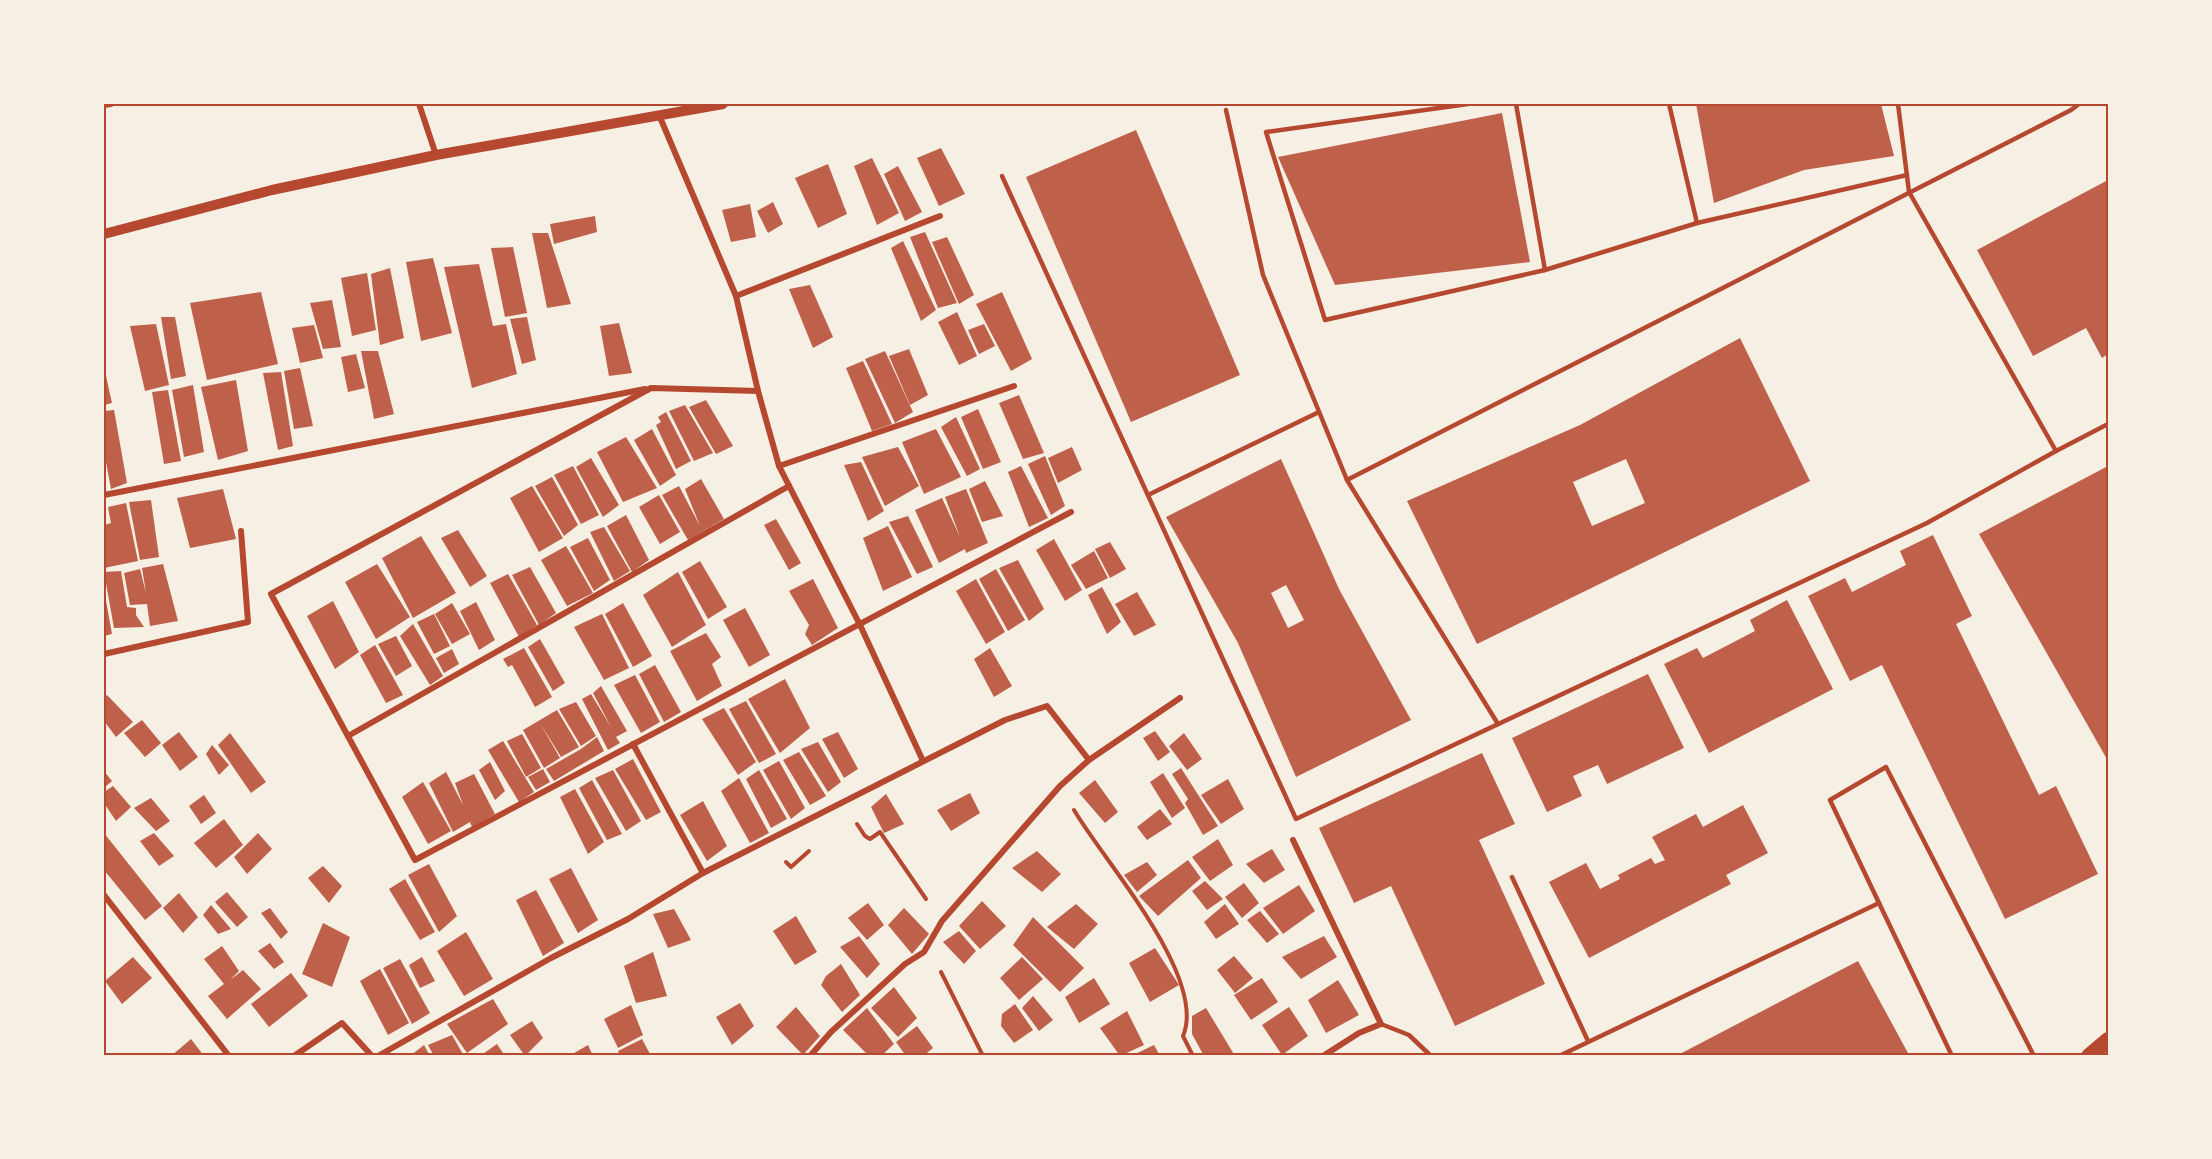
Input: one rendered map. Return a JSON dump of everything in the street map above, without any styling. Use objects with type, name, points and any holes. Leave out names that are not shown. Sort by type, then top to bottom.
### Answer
[{"type":"highway","points":[[2089,1056],[2109,1040]]},
{"type":"street","points":[[104,105],[111,104]]},
{"type":"street","points":[[419,104],[436,155]]},
{"type":"street","points":[[104,234],[272,190],[436,155],[723,104]]},
{"type":"street","points":[[659,115],[736,296],[758,391],[779,466],[860,625],[923,761]]},
{"type":"street","points":[[736,296],[940,216]]},
{"type":"street","points":[[779,466],[1014,386]]},
{"type":"street","points":[[104,495],[651,388],[758,391]]},
{"type":"street","points":[[651,388],[272,594],[415,860],[1071,512]]},
{"type":"street","points":[[348,736],[789,486]]},
{"type":"street","points":[[104,654],[248,622],[241,531]]},
{"type":"street","points":[[810,1056],[831,1032],[904,964],[924,952],[942,921],[1060,786],[1089,760],[1180,698]]},
{"type":"street","points":[[378,1056],[551,958],[628,919],[703,873],[1005,720],[1047,706],[1089,760]]},
{"type":"street","points":[[633,744],[703,873]]},
{"type":"street","points":[[1293,840],[1381,1024],[1359,1033],[1323,1056]]},
{"type":"street","points":[[104,896],[229,1056]]},
{"type":"street","points":[[294,1056],[342,1023],[372,1056]]},
{"type":"lane","points":[[1468,104],[1266,132],[1325,320],[1545,270],[1697,223],[1907,175]]},
{"type":"lane","points":[[1516,104],[1545,270]]},
{"type":"lane","points":[[1669,104],[1697,223]]},
{"type":"lane","points":[[1898,104],[1909,192],[2056,451]]},
{"type":"lane","points":[[1347,480],[2079,104]]},
{"type":"lane","points":[[1226,110],[1263,274],[1347,480],[1498,724]]},
{"type":"lane","points":[[1002,176],[1296,819],[1927,523],[2109,424]]},
{"type":"lane","points":[[1148,495],[1319,412]]},
{"type":"lane","points":[[1952,1056],[1830,800],[1886,767],[2034,1056]]},
{"type":"lane","points":[[1512,877],[1588,1041]]},
{"type":"lane","points":[[1559,1056],[1879,903]]},
{"type":"lane","points":[[1381,1024],[1409,1035],[1431,1056]]},
{"type":"lane","points":[[1942,1056],[1949,1049]]},
{"type":"path","points":[[1060,786],[1135,897],[1177,970],[1184,993],[1187,1027],[1183,1036],[1193,1056]]},
{"type":"path","points":[[853,816],[865,836],[870,839],[880,832],[942,921]]},
{"type":"path","points":[[770,839],[791,867],[815,846]]},
{"type":"path","points":[[924,952],[932,956],[956,999],[983,1056]]},
{"type":"building","points":[[1696,104],[1881,104],[1894,156],[1804,170],[1714,203]]},
{"type":"building","points":[[1502,113],[1530,262],[1335,285],[1278,157]]},
{"type":"building","points":[[1136,130],[1240,375],[1131,422],[1026,177]]},
{"type":"building","points":[[941,148],[965,194],[939,206],[917,158]]},
{"type":"building","points":[[872,158],[899,213],[877,225],[854,166]]},
{"type":"building","points":[[828,164],[847,214],[818,228],[795,178]]},
{"type":"building","points":[[898,166],[922,212],[905,221],[884,174]]},
{"type":"building","points":[[2108,180],[2108,354],[2102,358],[2086,328],[2033,356],[1977,250]]},
{"type":"building","points":[[773,202],[783,224],[768,233],[757,211]]},
{"type":"building","points":[[750,204],[756,237],[731,242],[722,210]]},
{"type":"building","points":[[595,216],[597,232],[554,244],[550,224]]},
{"type":"building","points":[[925,232],[957,303],[938,308],[910,237]]},
{"type":"building","points":[[532,233],[548,233],[571,304],[547,308]]},
{"type":"building","points":[[947,237],[974,295],[959,304],[932,242]]},
{"type":"building","points":[[903,241],[936,310],[921,321],[891,248]]},
{"type":"building","points":[[513,247],[527,313],[505,317],[491,248]]},
{"type":"building","points":[[433,258],[452,333],[421,341],[406,262]]},
{"type":"building","points":[[479,264],[493,326],[506,324],[517,374],[472,388],[444,267]]},
{"type":"building","points":[[390,268],[404,338],[380,345],[371,274]]},
{"type":"building","points":[[367,273],[376,330],[352,336],[341,278]]},
{"type":"building","points":[[810,285],[833,337],[813,348],[789,289]]},
{"type":"building","points":[[261,292],[278,364],[207,380],[190,303]]},
{"type":"building","points":[[1002,292],[1032,359],[1011,371],[976,304]]},
{"type":"building","points":[[332,300],[341,347],[323,349],[310,303]]},
{"type":"building","points":[[957,312],[977,356],[959,365],[938,322]]},
{"type":"building","points":[[161,317],[175,317],[186,376],[171,379]]},
{"type":"building","points":[[527,317],[536,360],[522,364],[510,319]]},
{"type":"building","points":[[619,323],[632,373],[609,376],[600,326]]},
{"type":"building","points":[[156,324],[169,385],[145,391],[130,326]]},
{"type":"building","points":[[984,324],[995,346],[979,354],[968,330]]},
{"type":"building","points":[[314,325],[323,358],[300,363],[292,328]]},
{"type":"building","points":[[1740,338],[1810,481],[1477,644],[1407,501],[1580,425]],"holes":[[[1626,459],[1645,503],[1592,526],[1573,482]]]},
{"type":"building","points":[[909,349],[928,395],[910,405],[889,356]]},
{"type":"building","points":[[361,351],[378,351],[394,414],[374,419]]},
{"type":"building","points":[[885,351],[913,412],[895,423],[865,359]]},
{"type":"building","points":[[356,354],[365,388],[348,392],[341,357]]},
{"type":"building","points":[[863,361],[892,424],[872,431],[846,368]]},
{"type":"building","points":[[104,367],[112,403],[104,405]]},
{"type":"building","points":[[300,368],[313,426],[294,429],[284,371]]},
{"type":"building","points":[[281,372],[293,446],[278,450],[263,373]]},
{"type":"building","points":[[236,380],[248,451],[218,460],[201,387]]},
{"type":"building","points":[[193,385],[204,452],[184,457],[172,390]]},
{"type":"building","points":[[168,390],[181,461],[164,464],[152,392]]},
{"type":"building","points":[[1019,395],[1044,453],[1023,459],[999,403]]},
{"type":"building","points":[[706,400],[733,446],[716,454],[689,407]]},
{"type":"building","points":[[685,405],[713,453],[694,461],[669,411]]},
{"type":"building","points":[[978,409],[1001,462],[983,469],[961,417]]},
{"type":"building","points":[[114,410],[127,483],[111,489],[104,451],[104,411]]},
{"type":"building","points":[[666,412],[691,461],[676,469],[656,425],[661,422],[658,417]]},
{"type":"building","points":[[956,417],[980,469],[967,476],[941,427]]},
{"type":"building","points":[[652,429],[676,475],[660,486],[634,440]]},
{"type":"building","points":[[936,429],[961,477],[924,494],[902,442]]},
{"type":"building","points":[[626,437],[657,488],[623,502],[597,452]]},
{"type":"building","points":[[898,447],[919,486],[885,506],[862,457]]},
{"type":"building","points":[[1072,447],[1082,470],[1058,483],[1048,458]]},
{"type":"building","points":[[1045,456],[1065,506],[1051,515],[1028,464]]},
{"type":"building","points":[[591,458],[619,505],[603,517],[576,467]]},
{"type":"building","points":[[1281,459],[1339,589],[1411,720],[1296,777],[1238,643],[1166,517]],"holes":[[[1286,585],[1304,620],[1288,628],[1271,593]]]},
{"type":"building","points":[[861,462],[884,511],[868,521],[844,465]]},
{"type":"building","points":[[573,466],[599,515],[581,524],[554,475]]},
{"type":"building","points":[[1021,466],[1048,518],[1029,527],[1008,472]]},
{"type":"building","points":[[2108,466],[2108,761],[1979,534]]},
{"type":"building","points":[[552,477],[578,525],[564,536],[535,486]]},
{"type":"building","points":[[701,479],[724,519],[688,540],[662,495],[679,486],[700,526],[685,489]]},
{"type":"building","points":[[985,481],[1003,516],[982,522],[969,489]]},
{"type":"building","points":[[532,486],[563,538],[539,552],[510,498]]},
{"type":"building","points":[[223,489],[236,539],[190,548],[177,498]]},
{"type":"building","points":[[966,489],[988,543],[966,553],[965,549],[939,563],[915,510],[942,498],[960,537],[945,497]]},
{"type":"building","points":[[659,495],[680,532],[660,544],[639,507]]},
{"type":"building","points":[[151,500],[159,557],[140,560],[129,502]]},
{"type":"building","points":[[126,503],[138,561],[104,568],[104,525],[111,523],[108,507]]},
{"type":"building","points":[[626,515],[649,560],[632,572],[607,526]]},
{"type":"building","points":[[908,516],[933,567],[917,574],[889,522]]},
{"type":"building","points":[[776,519],[801,563],[789,570],[764,525]]},
{"type":"building","points":[[888,526],[912,577],[883,591],[863,538]]},
{"type":"building","points":[[604,527],[630,571],[614,581],[590,532]]},
{"type":"building","points":[[458,530],[487,576],[470,587],[441,538]]},
{"type":"building","points":[[1933,535],[1972,616],[1956,624],[2039,795],[2056,786],[2098,874],[2005,919],[1882,665],[1850,681],[1808,596],[1845,578],[1852,592],[1906,565],[1900,551]]},
{"type":"building","points":[[421,536],[456,593],[413,618],[382,558]]},
{"type":"building","points":[[588,538],[610,580],[594,591],[570,547]]},
{"type":"building","points":[[1054,539],[1082,590],[1065,601],[1036,550]]},
{"type":"building","points":[[1110,542],[1126,569],[1110,578],[1095,549]]},
{"type":"building","points":[[566,546],[593,593],[567,606],[541,560]]},
{"type":"building","points":[[1094,551],[1108,578],[1086,589],[1071,565]]},
{"type":"building","points":[[1018,560],[1044,609],[1029,621],[999,568]]},
{"type":"building","points":[[700,561],[727,607],[708,619],[682,572]]},
{"type":"building","points":[[163,564],[178,621],[150,626],[147,604],[130,605],[124,573],[140,569],[146,593],[142,568]]},
{"type":"building","points":[[377,564],[410,617],[376,639],[345,582]]},
{"type":"building","points":[[530,567],[556,613],[539,625],[512,575]]},
{"type":"building","points":[[996,569],[1025,620],[1008,631],[979,579]]},
{"type":"building","points":[[121,571],[127,607],[136,608],[136,615],[144,627],[114,628],[104,572]]},
{"type":"building","points":[[678,572],[706,625],[672,647],[643,595]]},
{"type":"building","points":[[508,574],[537,625],[519,637],[490,583]]},
{"type":"building","points":[[813,579],[838,628],[812,645],[805,634],[809,625],[789,591]]},
{"type":"building","points":[[976,579],[1005,632],[986,644],[956,591]]},
{"type":"building","points":[[1102,587],[1121,622],[1107,634],[1088,595]]},
{"type":"building","points":[[1137,592],[1156,625],[1134,636],[1115,604]]},
{"type":"building","points":[[104,596],[112,634],[104,636]]},
{"type":"building","points":[[1787,600],[1833,689],[1709,753],[1664,664],[1697,648],[1703,658],[1755,631],[1750,620]]},
{"type":"building","points":[[333,601],[359,652],[335,669],[307,616]]},
{"type":"building","points":[[476,602],[495,640],[479,650],[460,611]]},
{"type":"building","points":[[452,603],[470,634],[452,644],[435,614]]},
{"type":"building","points":[[623,603],[652,656],[633,667],[605,614]]},
{"type":"building","points":[[745,608],[770,655],[749,667],[723,620]]},
{"type":"building","points":[[434,614],[450,646],[434,654],[417,622]]},
{"type":"building","points":[[602,614],[629,668],[604,680],[574,627]]},
{"type":"building","points":[[413,624],[443,676],[430,685],[400,636]]},
{"type":"building","points":[[706,633],[721,657],[712,664],[722,686],[697,701],[670,651]]},
{"type":"building","points":[[396,636],[412,666],[396,676],[378,644]]},
{"type":"building","points":[[540,639],[565,683],[553,691],[528,647]]},
{"type":"building","points":[[375,645],[403,695],[386,703],[360,655]]},
{"type":"building","points":[[524,648],[552,697],[535,707],[512,665],[508,667],[503,659]]},
{"type":"building","points":[[990,648],[1012,686],[994,697],[974,659]]},
{"type":"building","points":[[452,649],[459,664],[444,673],[436,658]]},
{"type":"building","points":[[655,665],[681,712],[664,722],[639,674]]},
{"type":"building","points":[[1648,674],[1684,748],[1607,784],[1598,765],[1573,776],[1582,796],[1547,812],[1512,738]]},
{"type":"building","points":[[635,675],[660,722],[641,733],[614,685]]},
{"type":"building","points":[[785,679],[810,728],[780,753],[748,699]]},
{"type":"building","points":[[601,686],[627,731],[616,737],[620,743],[608,750],[582,699],[591,694],[611,727],[593,693]]},
{"type":"building","points":[[107,695],[133,722],[116,737],[104,721],[104,698]]},
{"type":"building","points":[[746,701],[776,754],[759,763],[729,709]]},
{"type":"building","points":[[576,702],[596,736],[581,746],[559,709]]},
{"type":"building","points":[[724,708],[756,762],[738,775],[702,719]]},
{"type":"building","points":[[557,710],[579,747],[561,757],[540,723],[560,758],[544,768],[523,730]]},
{"type":"building","points":[[142,720],[161,743],[145,757],[124,733]]},
{"type":"building","points":[[1155,731],[1170,752],[1158,761],[1143,738]]},
{"type":"building","points":[[179,732],[198,757],[180,771],[162,745]]},
{"type":"building","points":[[838,732],[858,769],[844,778],[822,739]]},
{"type":"building","points":[[230,733],[266,782],[251,793],[218,745]]},
{"type":"building","points":[[1184,733],[1202,759],[1187,770],[1169,746]]},
{"type":"building","points":[[522,734],[541,768],[526,777],[507,741]]},
{"type":"building","points":[[597,737],[604,751],[554,781],[546,769]]},
{"type":"building","points":[[503,741],[534,792],[519,802],[488,750]]},
{"type":"building","points":[[818,742],[841,782],[828,792],[801,749]]},
{"type":"building","points":[[212,745],[229,765],[219,775],[206,754]]},
{"type":"building","points":[[799,752],[826,796],[810,805],[783,760]]},
{"type":"building","points":[[1482,753],[1515,824],[1479,840],[1545,984],[1455,1026],[1391,886],[1354,903],[1319,828]]},
{"type":"building","points":[[633,759],[661,812],[646,820],[615,769]]},
{"type":"building","points":[[779,761],[805,808],[791,819],[763,770]]},
{"type":"building","points":[[490,762],[505,791],[495,800],[479,770]]},
{"type":"building","points":[[1181,768],[1218,826],[1203,835],[1185,803],[1188,799],[1172,774]]},
{"type":"building","points":[[543,769],[550,782],[536,790],[528,777]]},
{"type":"building","points":[[613,770],[641,821],[626,831],[595,778]]},
{"type":"building","points":[[759,770],[787,819],[771,828],[746,779]]},
{"type":"building","points":[[104,771],[112,781],[104,788]]},
{"type":"building","points":[[446,772],[463,805],[455,783],[474,774],[495,814],[472,827],[470,822],[453,832],[429,783]]},
{"type":"building","points":[[1163,773],[1185,808],[1172,818],[1150,782]]},
{"type":"building","points":[[739,778],[769,833],[750,843],[721,791]]},
{"type":"building","points":[[1228,779],[1244,809],[1221,824],[1201,795]]},
{"type":"building","points":[[592,780],[622,834],[607,840],[579,788]]},
{"type":"building","points":[[1095,780],[1118,812],[1105,823],[1079,793]]},
{"type":"building","points":[[423,782],[451,831],[428,844],[402,797]]},
{"type":"building","points":[[113,786],[131,807],[116,821],[104,803],[104,792]]},
{"type":"building","points":[[575,789],[604,842],[588,854],[560,797]]},
{"type":"building","points":[[970,793],[980,813],[951,831],[937,810]]},
{"type":"building","points":[[886,794],[904,824],[884,833],[871,807]]},
{"type":"building","points":[[204,795],[216,813],[201,824],[189,806]]},
{"type":"building","points":[[151,798],[170,821],[156,831],[134,808]]},
{"type":"building","points":[[703,801],[727,846],[707,861],[680,815]]},
{"type":"building","points":[[1743,805],[1768,853],[1726,875],[1731,884],[1589,958],[1549,882],[1586,863],[1600,889],[1620,879],[1618,875],[1651,858],[1655,864],[1665,860],[1652,837],[1696,814],[1703,827]]},
{"type":"building","points":[[1160,809],[1172,824],[1147,840],[1137,827]]},
{"type":"building","points":[[224,819],[243,845],[216,868],[194,843]]},
{"type":"building","points":[[104,833],[162,906],[145,920],[104,870]]},
{"type":"building","points":[[154,833],[174,856],[159,866],[140,841]]},
{"type":"building","points":[[258,833],[272,849],[247,874],[234,857]]},
{"type":"building","points":[[1218,839],[1233,865],[1210,881],[1192,857]]},
{"type":"building","points":[[1272,849],[1285,870],[1264,883],[1246,864]]},
{"type":"building","points":[[1037,851],[1061,874],[1042,892],[1012,868]]},
{"type":"building","points":[[1188,860],[1201,878],[1158,916],[1139,896]]},
{"type":"building","points":[[1147,862],[1157,875],[1137,892],[1124,875]]},
{"type":"building","points":[[429,864],[457,916],[439,932],[408,875]]},
{"type":"building","points":[[323,866],[342,886],[329,903],[308,878]]},
{"type":"building","points":[[571,868],[598,920],[578,933],[549,879]]},
{"type":"building","points":[[405,879],[435,932],[420,940],[389,889]]},
{"type":"building","points":[[1205,881],[1223,899],[1207,910],[1192,891]]},
{"type":"building","points":[[1244,883],[1259,903],[1242,918],[1225,897]]},
{"type":"building","points":[[1299,885],[1315,911],[1283,934],[1263,908]]},
{"type":"building","points":[[536,890],[564,943],[543,956],[516,900]]},
{"type":"building","points":[[227,892],[248,917],[237,927],[215,902]]},
{"type":"building","points":[[179,893],[198,917],[183,933],[163,908]]},
{"type":"building","points":[[982,901],[1006,926],[980,949],[959,926]]},
{"type":"building","points":[[868,903],[884,925],[867,940],[848,918]]},
{"type":"building","points":[[1076,904],[1098,924],[1074,949],[1047,927]]},
{"type":"building","points":[[1225,904],[1239,924],[1216,939],[1204,922]]},
{"type":"building","points":[[211,905],[231,929],[218,934],[203,915]]},
{"type":"building","points":[[270,908],[288,932],[281,939],[261,913]]},
{"type":"building","points":[[904,908],[929,934],[912,954],[888,925]]},
{"type":"building","points":[[674,909],[691,940],[668,948],[653,914]]},
{"type":"building","points":[[1260,911],[1279,934],[1267,943],[1247,920]]},
{"type":"building","points":[[796,916],[817,952],[795,965],[773,931]]},
{"type":"building","points":[[1033,917],[1084,968],[1060,992],[1013,945]]},
{"type":"building","points":[[323,923],[350,937],[332,987],[302,974]]},
{"type":"building","points":[[959,931],[976,951],[964,964],[943,942]]},
{"type":"building","points":[[466,932],[493,979],[464,996],[437,951]]},
{"type":"building","points":[[859,936],[880,964],[867,978],[840,947]]},
{"type":"building","points":[[1324,936],[1337,957],[1301,979],[1282,957]]},
{"type":"building","points":[[270,943],[284,962],[274,969],[258,951]]},
{"type":"building","points":[[222,946],[239,971],[230,980],[243,970],[261,989],[227,1019],[208,996],[224,984],[204,959]]},
{"type":"building","points":[[1155,948],[1179,985],[1150,1002],[1129,963]]},
{"type":"building","points":[[653,952],[667,996],[636,1003],[624,966]]},
{"type":"building","points":[[1234,956],[1253,978],[1235,993],[1217,970]]},
{"type":"building","points":[[133,957],[152,978],[122,1004],[105,981]]},
{"type":"building","points":[[422,957],[435,981],[420,988],[409,965]]},
{"type":"building","points":[[1022,957],[1043,979],[1019,1000],[1000,978]]},
{"type":"building","points":[[400,959],[430,1013],[412,1024],[383,968]]},
{"type":"building","points":[[1858,961],[1908,1053],[1906,1056],[1676,1056]]},
{"type":"building","points":[[841,964],[860,995],[842,1012],[821,985],[826,976]]},
{"type":"building","points":[[380,969],[409,1023],[388,1035],[360,981]]},
{"type":"building","points":[[291,973],[308,996],[269,1027],[251,1004]]},
{"type":"building","points":[[1094,978],[1110,1004],[1079,1023],[1065,997]]},
{"type":"building","points":[[1262,978],[1278,1002],[1251,1020],[1234,995]]},
{"type":"building","points":[[1338,980],[1359,1015],[1326,1033],[1308,1000]]},
{"type":"building","points":[[894,987],[917,1018],[898,1037],[871,1008]]},
{"type":"building","points":[[1033,996],[1053,1020],[1039,1031],[1022,1008]]},
{"type":"building","points":[[493,999],[508,1024],[467,1053],[447,1024]]},
{"type":"building","points":[[740,1003],[754,1026],[732,1045],[716,1017]]},
{"type":"building","points":[[1015,1004],[1033,1030],[1014,1043],[1001,1026],[1002,1014]]},
{"type":"building","points":[[631,1005],[643,1035],[618,1048],[604,1019]]},
{"type":"building","points":[[796,1007],[820,1036],[803,1055],[776,1027]]},
{"type":"building","points":[[1289,1007],[1308,1036],[1282,1055],[1262,1025]]},
{"type":"building","points":[[867,1008],[894,1044],[881,1056],[869,1056],[843,1030]]},
{"type":"building","points":[[1206,1008],[1235,1056],[1204,1056],[1192,1034],[1192,1016]]},
{"type":"building","points":[[1127,1011],[1144,1045],[1120,1056],[1100,1028]]},
{"type":"building","points":[[532,1021],[543,1038],[525,1056],[510,1035]]},
{"type":"building","points":[[917,1026],[933,1048],[923,1056],[906,1056],[896,1042]]},
{"type":"building","points":[[452,1035],[464,1056],[434,1056],[428,1045]]},
{"type":"building","points":[[191,1039],[204,1056],[171,1056]]},
{"type":"building","points":[[642,1039],[651,1056],[620,1056],[618,1051]]},
{"type":"building","points":[[497,1044],[505,1056],[480,1056]]},
{"type":"building","points":[[424,1045],[430,1056],[410,1056]]},
{"type":"building","points":[[588,1045],[593,1056],[569,1056]]},
{"type":"building","points":[[1154,1045],[1160,1056],[1131,1056]]}]
